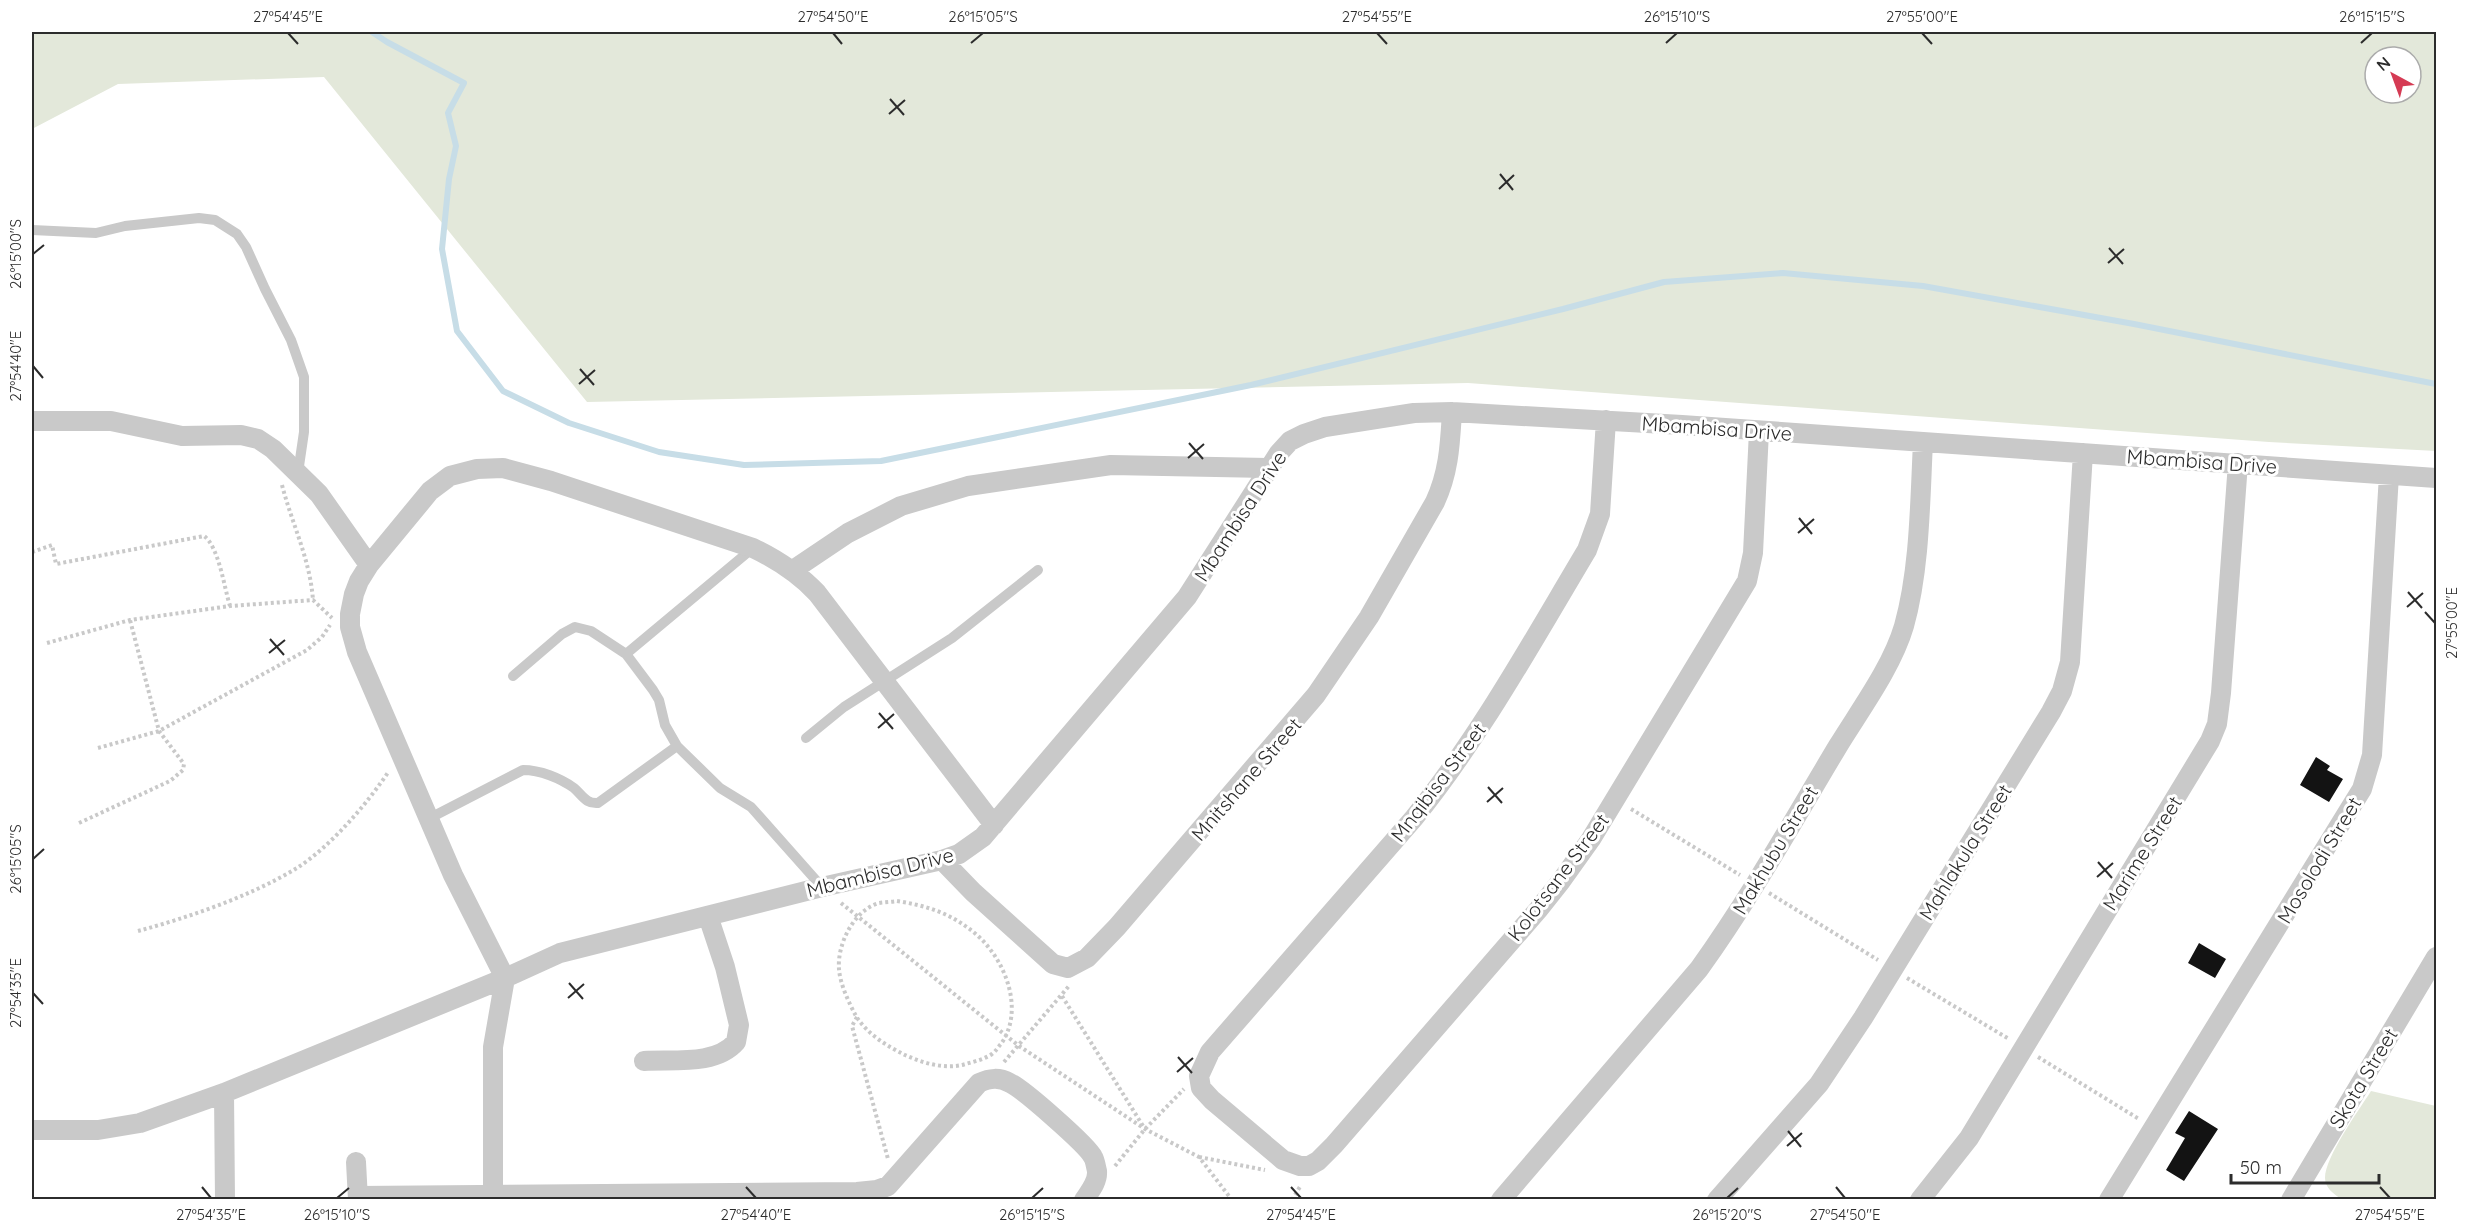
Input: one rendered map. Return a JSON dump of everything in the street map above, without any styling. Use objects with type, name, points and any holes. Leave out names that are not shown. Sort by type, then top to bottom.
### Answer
[{"type":"street","name":"Mbambisa Drive","points":[[32,1130],[116,1128],[140,1123],[224,1093],[505,978],[560,953],[822,887],[942,860],[971,846],[994,825],[1187,597],[1268,468],[1290,441],[1325,427],[1414,413],[1452,412],[1923,441],[2436,478]]},
{"type":"street","name":"Mnitshane Street","points":[[1075,966],[1087,958],[1117,927],[1316,695],[1369,617],[1435,502],[1444,483],[1449,464],[1452,412]]},
{"type":"street","name":"Mnqibisa Street","points":[[1199,1076],[1210,1052],[1414,818],[1441,785],[1481,727],[1587,550],[1596,530],[1600,514],[1606,420]]},
{"type":"street","points":[[32,421],[111,421],[182,436],[242,435],[258,439],[273,449],[290,478],[319,494],[369,565]]},
{"type":"street","name":"Kolotsane Street","points":[[1199,1076],[1202,1088],[1212,1100],[1283,1160],[1300,1166],[1309,1166],[1318,1161],[1538,910],[1590,839],[1747,581],[1753,553],[1759,431]]},
{"type":"street","name":"Makhubu Street","points":[[1501,1200],[1667,1009],[1705,961],[1792,823],[1884,669],[1904,628],[1912,592],[1923,441]]},
{"type":"street","name":"Mahlakula Street","points":[[1717,1200],[1819,1084],[1869,1008],[2062,691],[2070,662],[2083,453]]},
{"type":"street","name":"Marime Street","points":[[1920,1200],[1969,1138],[2210,741],[2217,724],[2221,693],[2238,463]]},
{"type":"street","points":[[793,570],[848,533],[902,506],[968,486],[1111,465],[1268,468]]},
{"type":"street","points":[[493,1197],[493,1047],[505,978],[467,905],[357,652],[350,627],[354,594],[369,565],[439,483],[462,472],[503,468],[551,481],[753,548],[793,570],[817,593],[994,825]]},
{"type":"street","name":"Mosolodi Street","points":[[2109,1200],[2349,810],[2369,773],[2373,744],[2389,475]]},
{"type":"street","points":[[942,860],[973,892],[1053,964],[1062,967],[1075,966]]},
{"type":"street","points":[[644,1061],[710,1058],[722,1055],[736,1042],[739,1025],[725,967],[708,916]]},
{"type":"street","name":"Skota Street","points":[[2300,1196],[2436,957]]},
{"type":"street","points":[[356,1162],[358,1198],[877,1190],[888,1186],[979,1083],[989,1078],[1010,1082],[1022,1091],[1082,1144],[1093,1157],[1097,1172],[1095,1181],[1083,1200]]},
{"type":"street","points":[[224,1093],[225,1200]]},
{"type":"lane","points":[[32,230],[96,233],[125,226],[199,218],[215,220],[237,234],[246,247],[291,340],[304,377],[304,432],[290,478]]},
{"type":"lane","points":[[626,654],[753,548]]},
{"type":"lane","points":[[806,738],[844,707],[952,638],[1038,570]]},
{"type":"lane","points":[[513,676],[562,634],[575,627],[591,631],[626,654],[659,700],[665,725],[677,746],[720,788],[751,807],[822,887]]},
{"type":"lane","points":[[429,818],[523,770],[547,774],[574,788],[587,802],[598,803],[677,746]]},
{"type":"path","points":[[290,478],[297,529],[312,582],[313,600],[334,620]]},
{"type":"path","points":[[32,552],[51,544],[56,564],[204,536],[210,542],[218,559],[230,606]]},
{"type":"path","points":[[98,748],[159,731],[307,650],[322,637],[354,594]]},
{"type":"path","points":[[47,643],[130,620],[230,606],[313,600]]},
{"type":"path","points":[[80,823],[178,776],[183,770],[184,764],[159,731],[130,620]]},
{"type":"path","points":[[138,931],[172,922],[257,888],[298,867],[332,838],[364,804],[388,773],[400,752]]},
{"type":"path","points":[[822,887],[1019,1046],[1145,1129],[1199,1157],[1269,1171]]},
{"type":"path","points":[[897,901],[922,905],[948,915],[970,929],[987,946],[1001,968],[1008,984],[1012,1004],[1011,1021],[1006,1036],[994,1053],[952,1067],[920,1062],[893,1049],[874,1037],[856,1017],[839,969],[843,943],[858,916],[877,903],[897,901]]},
{"type":"path","points":[[989,1078],[1062,996],[1071,982],[1075,966]]},
{"type":"path","points":[[1062,996],[1145,1129]]},
{"type":"path","points":[[856,1017],[852,1026],[893,1180]]},
{"type":"path","points":[[1095,1181],[1114,1168],[1145,1129],[1179,1093],[1199,1076]]},
{"type":"path","points":[[1199,1157],[1232,1200]]},
{"type":"shaded area","points":[[32,32],[2436,32],[2436,451],[2269,442],[1468,383],[587,402],[324,77],[118,84],[32,129]]},
{"type":"shaded area","points":[[2371,1091],[2436,1106],[2436,1199],[2341,1199],[2328,1188],[2325,1178],[2330,1158]]},
{"type":"building","points":[[2316,757],[2330,766],[2327,770],[2343,779],[2329,802],[2300,785]]},
{"type":"building","points":[[2199,943],[2226,959],[2215,978],[2188,963]]},
{"type":"building","points":[[2189,1111],[2218,1129],[2184,1181],[2166,1170],[2185,1138],[2175,1133]]},
{"type":"waterway","points":[[372,32],[464,83],[448,113],[456,146],[449,179],[442,249],[457,331],[503,391],[569,423],[659,452],[744,465],[881,461],[1251,385],[1664,282],[1783,273],[1923,286],[2134,324],[2436,384]]}]
